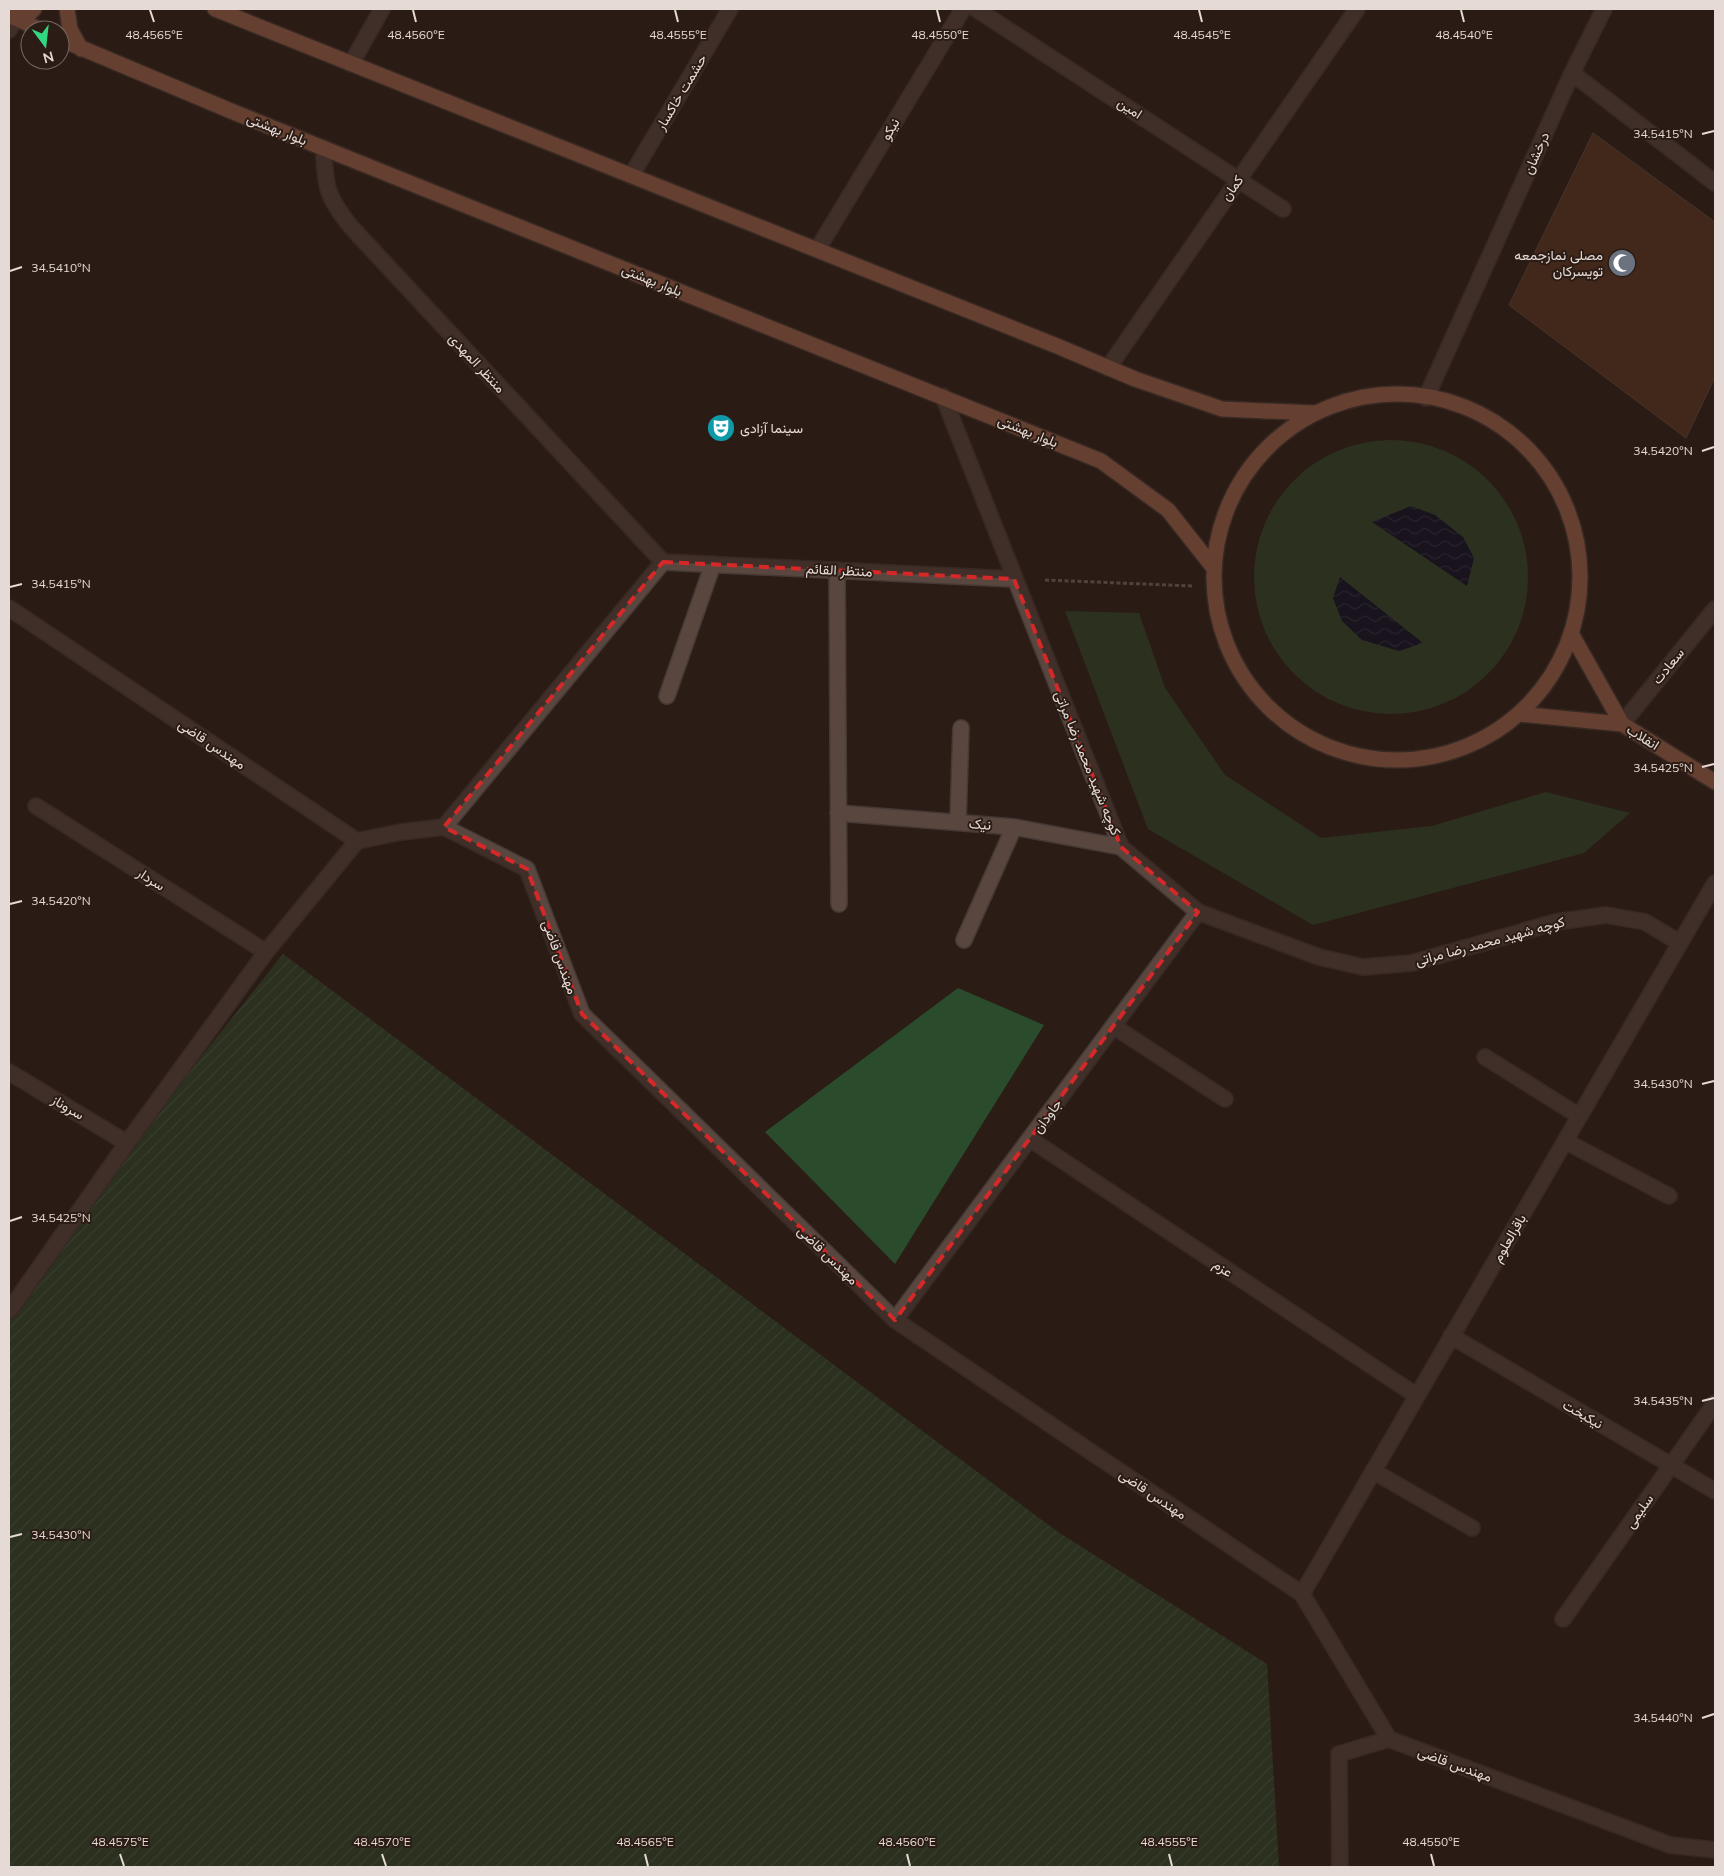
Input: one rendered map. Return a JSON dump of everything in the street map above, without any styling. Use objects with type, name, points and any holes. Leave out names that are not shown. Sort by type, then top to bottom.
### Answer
[{"type":"main road","points":[[11,21],[30,13],[34,9]]},
{"type":"main road","points":[[67,9],[70,29],[81,49]]},
{"type":"main road","points":[[215,9],[1108,368],[1222,409],[1314,413]]},
{"type":"main road","name":"بلوار بهشتی","points":[[70,44],[1101,461],[1168,510],[1213,567]]},
{"type":"main road","points":[[1408,394],[1426,398],[1455,403],[1498,424],[1534,455],[1561,495],[1577,540],[1581,588],[1572,635],[1551,678],[1519,714],[1480,741],[1434,757],[1386,761],[1339,752],[1296,731],[1259,700],[1232,660],[1216,615],[1213,567],[1222,520],[1243,477],[1274,440],[1314,413],[1359,397],[1408,394]]},
{"type":"main road","points":[[1572,635],[1622,724]]},
{"type":"main road","points":[[1519,714],[1622,724]]},
{"type":"main road","name":"انقلاب","points":[[1622,724],[1715,782]]},
{"type":"street","points":[[352,64],[382,9]]},
{"type":"street","name":"حشمت خاکسار","points":[[632,176],[730,9]]},
{"type":"street","name":"نیکو","points":[[817,250],[963,9]]},
{"type":"street","name":"امین","points":[[976,9],[1284,209]]},
{"type":"street","name":"کمان","points":[[1108,368],[1357,9]]},
{"type":"street","name":"درخشان","points":[[1426,398],[1572,73],[1604,9]]},
{"type":"street","points":[[1572,73],[1715,183]]},
{"type":"street","name":"منتظر المهدی","points":[[324,148],[324,173],[328,192],[337,210],[663,562]]},
{"type":"street","name":"کوچه شهید محمد رضا مراتی","points":[[943,396],[1121,847],[1198,912],[1320,957],[1363,966],[1412,963],[1556,922],[1606,915],[1645,922],[1680,943]]},
{"type":"street","points":[[9,1311],[127,1142],[266,952],[357,841],[401,832],[444,827],[663,562]]},
{"type":"street","name":"منتظر القائم","points":[[663,562],[1014,578]]},
{"type":"street","points":[[667,696],[713,564]]},
{"type":"street","points":[[837,570],[839,904]]},
{"type":"street","name":"مهندس قاضی","points":[[9,608],[357,841]]},
{"type":"street","name":"سعادت","points":[[1622,724],[1715,609]]},
{"type":"street","points":[[958,822],[961,728]]},
{"type":"street","name":"سردار","points":[[36,806],[266,952]]},
{"type":"street","name":"نیک","points":[[838,812],[1014,827],[1121,847]]},
{"type":"street","name":"مهندس قاضی","points":[[444,827],[527,869],[582,1014],[895,1320],[1302,1594],[1389,1739],[1670,1845],[1715,1850]]},
{"type":"street","points":[[964,940],[1014,827]]},
{"type":"street","name":"باقرالعلوم","points":[[1302,1594],[1715,882]]},
{"type":"street","name":"جاودان","points":[[895,1320],[1198,912]]},
{"type":"street","points":[[1113,1026],[1225,1099]]},
{"type":"street","points":[[1485,1057],[1579,1116]]},
{"type":"street","name":"سروناز","points":[[9,1072],[127,1142]]},
{"type":"street","name":"عزم","points":[[1030,1139],[1417,1396]]},
{"type":"street","points":[[1565,1141],[1668,1196]]},
{"type":"street","name":"نیکبخت","points":[[1451,1336],[1715,1491]]},
{"type":"street","name":"سلیمی","points":[[1563,1619],[1715,1404]]},
{"type":"street","points":[[1373,1471],[1472,1528]]},
{"type":"street","points":[[1340,1867],[1339,1754],[1389,1739]]},
{"type":"path","points":[[1014,578],[1214,586]]},
{"type":"highlighted area","points":[[663,562],[1014,579],[1121,847],[1198,912],[895,1320],[582,1014],[527,869],[444,827]]},
{"type":"green space","points":[[1391,440],[1431,446],[1467,463],[1488,480],[1505,501],[1522,537],[1528,577],[1522,617],[1505,653],[1488,674],[1467,691],[1431,708],[1391,714],[1351,708],[1315,691],[1294,674],[1277,653],[1260,617],[1254,577],[1260,537],[1277,501],[1294,480],[1315,463],[1351,446]]},
{"type":"green space","points":[[1065,611],[1139,613],[1165,688],[1225,775],[1321,838],[1432,826],[1546,792],[1630,813],[1584,853],[1313,925],[1148,829]]},
{"type":"green space","points":[[283,954],[1058,1532],[1267,1664],[1279,1867],[9,1867],[9,1298]]},
{"type":"green space","points":[[958,988],[1044,1025],[895,1264],[765,1132]]},
{"type":"water","points":[[1411,506],[1435,515],[1463,537],[1474,558],[1467,586],[1372,522]]},
{"type":"water","points":[[1340,577],[1423,643],[1399,651],[1362,640],[1342,621],[1333,598]]},
{"type":"building","name":"مصلی نمازجمعه تویسرکان","points":[[1593,133],[1715,222],[1715,377],[1686,438],[1509,305]]},
{"type":"place","name":"مصلی نمازجمعه تویسرکان","points":[[1622,263]]},
{"type":"place","name":"سینما آزادی","points":[[721,428]]}]
